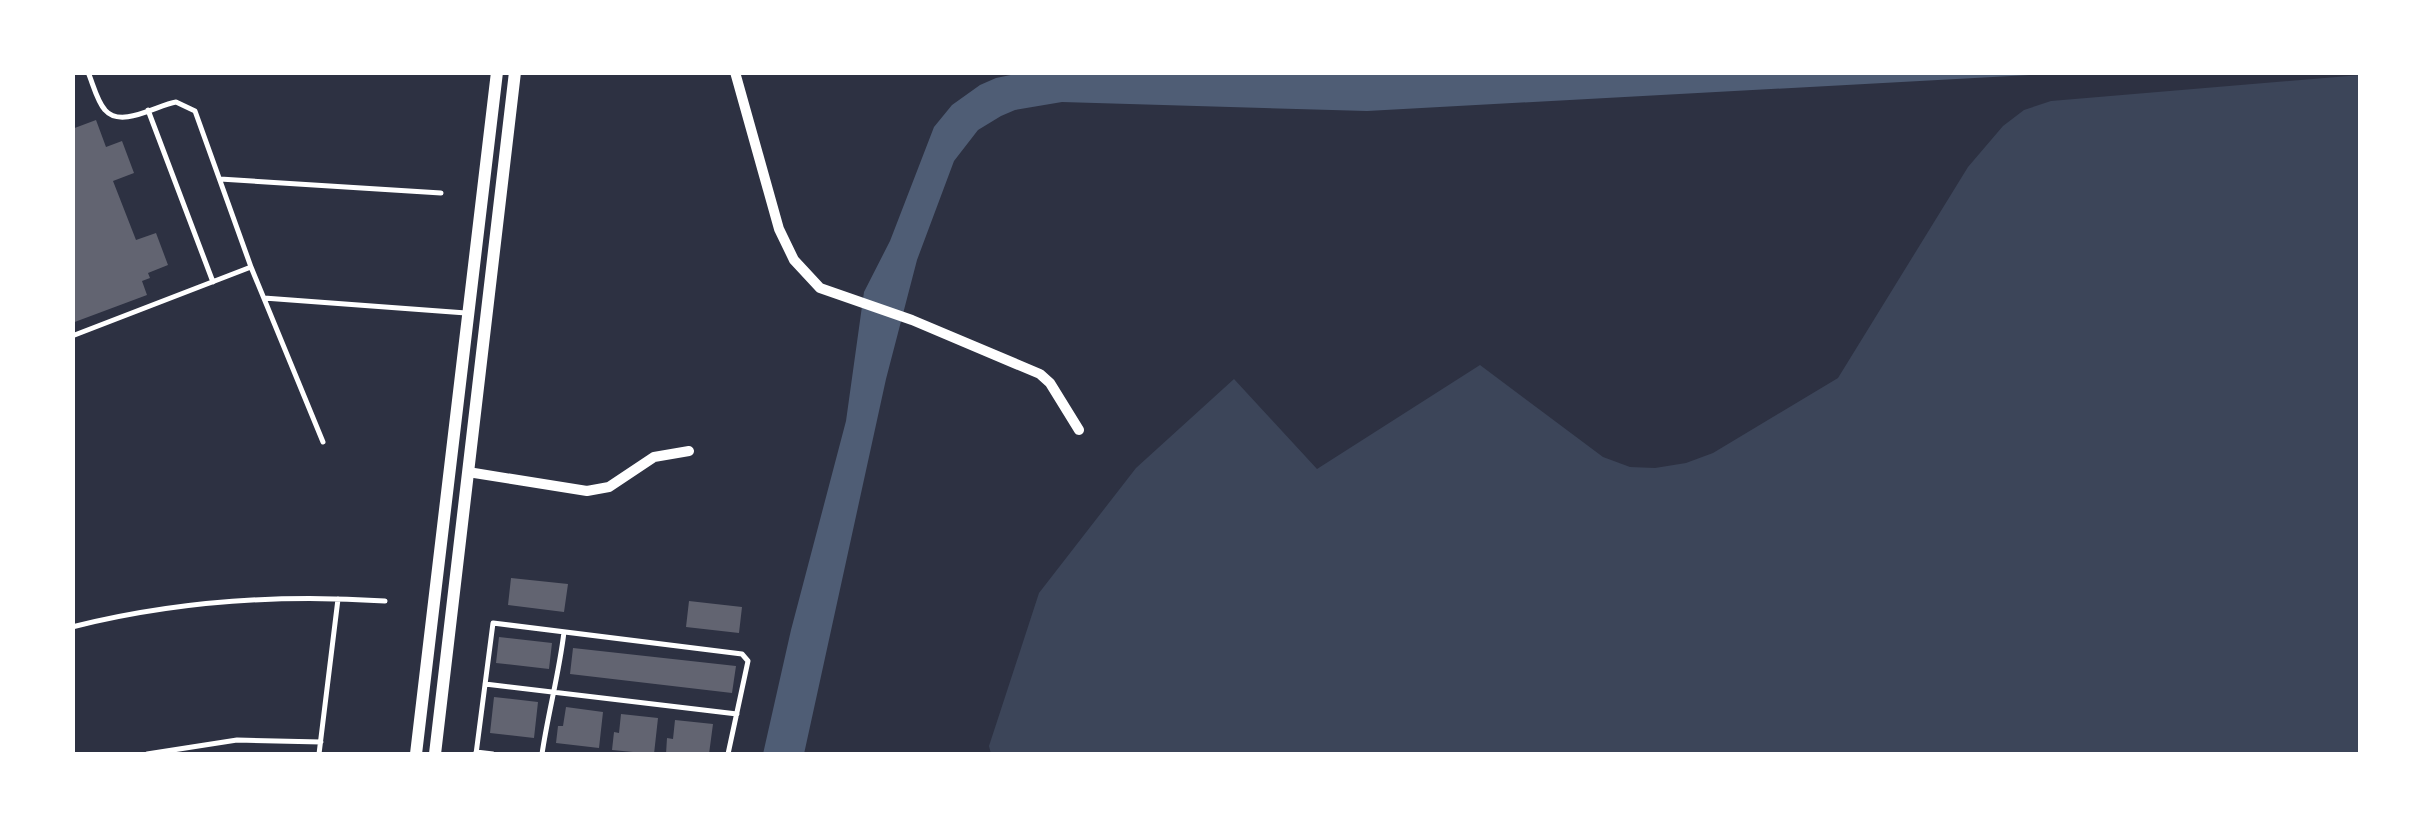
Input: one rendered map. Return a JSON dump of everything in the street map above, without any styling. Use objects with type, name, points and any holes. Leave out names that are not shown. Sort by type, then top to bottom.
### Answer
[{"type":"street","points":[[416,754],[497,72]]},
{"type":"street","points":[[435,754],[515,72]]},
{"type":"street","points":[[735,72],[785,245],[804,273],[820,288],[912,320],[1040,374],[1050,383],[1079,430]]},
{"type":"street","points":[[468,472],[587,492],[609,486],[654,457],[689,450]]},
{"type":"lane","points":[[88,72],[110,114],[124,118],[176,102],[194,111],[251,267],[323,442]]},
{"type":"lane","points":[[148,110],[213,282]]},
{"type":"lane","points":[[220,179],[440,193]]},
{"type":"lane","points":[[72,336],[251,267]]},
{"type":"lane","points":[[264,298],[468,313]]},
{"type":"lane","points":[[72,627],[223,602],[338,598],[385,601]]},
{"type":"lane","points":[[319,754],[338,598]]},
{"type":"lane","points":[[492,754],[476,754],[493,623],[742,654],[748,661],[728,754]]},
{"type":"lane","points":[[542,754],[564,632]]},
{"type":"lane","points":[[485,684],[737,714]]},
{"type":"lane","points":[[147,754],[237,740],[321,742]]},
{"type":"shaded area","points":[[1026,72],[2066,73],[1367,111],[1062,102],[1001,116],[978,130],[954,161],[917,260],[886,379],[804,754],[763,754],[846,421],[864,292],[890,241],[934,127],[952,105],[980,85]]},
{"type":"shaded area","points":[[2360,75],[2360,754],[991,754],[989,746],[1039,593],[1136,468],[1234,379],[1317,469],[1480,365],[1603,457],[1630,467],[1686,463],[1713,453],[1838,378],[1968,167],[2003,126],[2024,110],[2051,101]]},
{"type":"building","points":[[96,120],[106,147],[122,141],[134,173],[113,181],[136,240],[156,233],[168,265],[148,273],[150,278],[142,281],[147,295],[72,323],[72,129]]},
{"type":"building","points":[[511,578],[568,584],[564,612],[508,605]]},
{"type":"building","points":[[689,601],[742,607],[739,633],[686,627]]},
{"type":"building","points":[[499,637],[552,643],[549,669],[496,663]]},
{"type":"building","points":[[573,648],[736,666],[732,693],[570,674]]},
{"type":"building","points":[[494,697],[538,702],[534,738],[490,733]]},
{"type":"building","points":[[566,707],[603,712],[599,748],[556,743]]},
{"type":"building","points":[[621,714],[658,718],[654,754],[612,750]]},
{"type":"building","points":[[675,720],[713,724],[709,754],[666,754],[667,738],[673,739]]}]
